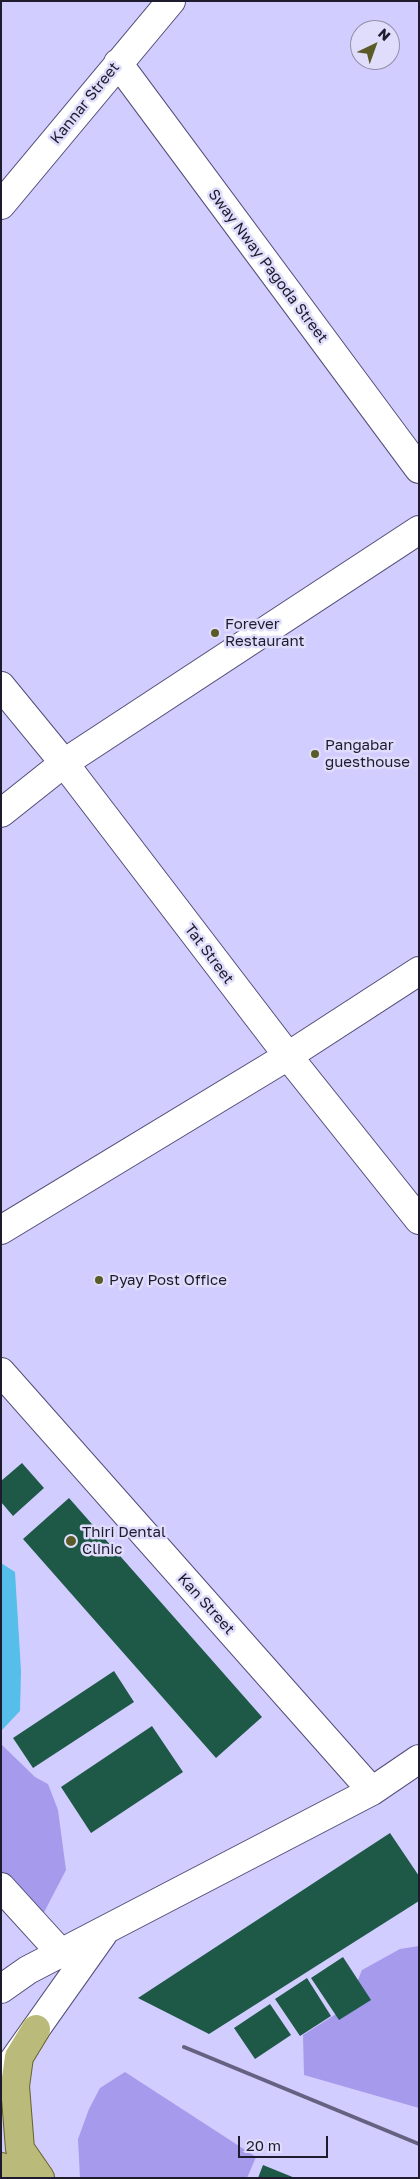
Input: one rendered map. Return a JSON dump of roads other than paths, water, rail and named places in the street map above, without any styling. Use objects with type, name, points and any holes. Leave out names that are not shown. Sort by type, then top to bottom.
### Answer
[{"type":"main road","points":[[36,2029],[19,2057],[15,2086],[20,2149],[40,2178]]},
{"type":"main road","points":[[1,2167],[14,2178]]},
{"type":"street","name":"Kannar Street","points":[[1,205],[170,1]]},
{"type":"street","name":"Sway Nway Pagoda Street","points":[[118,63],[419,469]]},
{"type":"street","points":[[1,813],[64,763],[419,530]]},
{"type":"street","name":"Tat Street","points":[[1,686],[64,763],[288,1056],[419,1220]]},
{"type":"street","points":[[1,1230],[288,1056],[419,970]]},
{"type":"street","name":"Kan Street","points":[[1,1372],[372,1791]]},
{"type":"street","points":[[1,1989],[28,1970],[372,1791],[419,1759]]},
{"type":"street","points":[[1,1887],[61,1953]]},
{"type":"street","points":[[1,2078],[107,1929]]},
{"type":"street","points":[[1,1978],[28,1970]]},
{"type":"water","points":[[1,1563],[15,1572],[21,1671],[20,1711],[1,1731]]},
{"type":"railway","points":[[184,2047],[419,2144]]},
{"type":"place","name":"Forever Restaurant","points":[[215,633]]},
{"type":"place","name":"Pangabar guesthouse","points":[[315,754]]},
{"type":"place","name":"Pyay Post Office","points":[[99,1280]]},
{"type":"place","name":"Thiri Dental Clinic","points":[[71,1541]]}]
